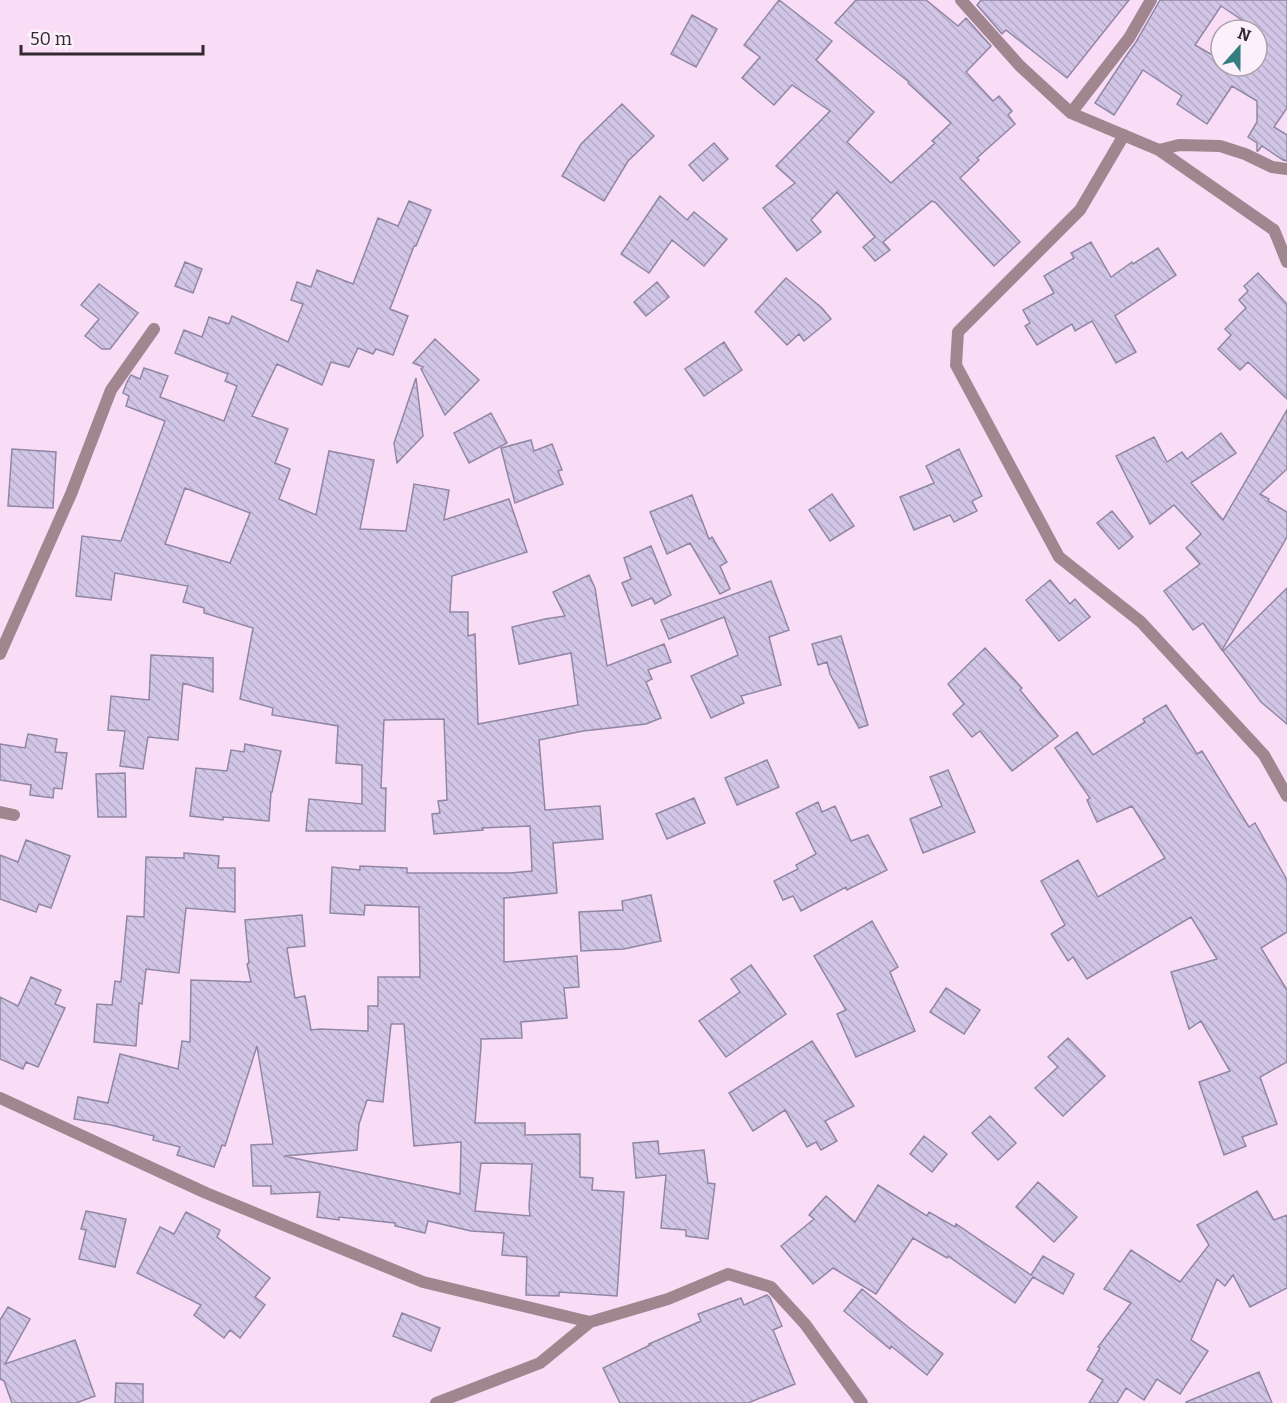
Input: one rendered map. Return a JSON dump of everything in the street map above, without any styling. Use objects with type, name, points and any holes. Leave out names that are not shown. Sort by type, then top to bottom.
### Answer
[{"type":"street","points":[[961,0],[1020,66],[1071,113],[1159,150],[1274,230],[1287,262]]},
{"type":"street","points":[[1071,113],[1129,38],[1151,0]]},
{"type":"street","points":[[1124,135],[1080,210],[958,332],[956,365],[1059,557],[1141,622],[1264,756],[1287,796]]},
{"type":"street","points":[[1159,150],[1179,145],[1220,146],[1245,154],[1272,167],[1287,169]]},
{"type":"street","points":[[0,654],[71,494],[111,390],[154,329]]},
{"type":"street","points":[[0,812],[14,815]]},
{"type":"street","points":[[0,1098],[206,1192],[423,1282],[590,1322]]},
{"type":"street","points":[[436,1403],[540,1363],[590,1322],[668,1299],[728,1274],[771,1287],[805,1324],[862,1403]]},
{"type":"building","points":[[779,0],[832,41],[816,60],[874,112],[847,142],[891,183],[935,143],[932,141],[951,123],[909,82],[835,23],[856,0],[926,0],[958,26],[966,18],[991,46],[966,72],[993,101],[999,96],[1012,111],[1008,115],[1015,124],[977,158],[979,160],[960,178],[1020,242],[994,266],[932,201],[883,242],[890,250],[875,261],[863,247],[875,237],[837,192],[811,220],[821,232],[797,251],[763,208],[795,183],[776,166],[830,111],[792,85],[774,105],[742,78],[760,57],[744,45]]},
{"type":"building","points":[[981,0],[1129,0],[1067,78],[1006,30],[1002,34],[977,5]]},
{"type":"building","points":[[1160,0],[1287,0],[1287,108],[1274,127],[1287,135],[1287,161],[1262,146],[1257,151],[1257,143],[1248,137],[1257,122],[1257,101],[1232,86],[1207,124],[1177,104],[1182,96],[1143,70],[1114,115],[1095,103]]},
{"type":"building","points":[[692,15],[717,29],[696,67],[671,54]]},
{"type":"building","points":[[622,104],[654,136],[628,161],[604,201],[562,176],[581,144]]},
{"type":"building","points":[[714,143],[728,159],[703,181],[689,165]]},
{"type":"building","points":[[660,196],[687,220],[694,212],[727,239],[704,266],[672,240],[649,273],[621,254]]},
{"type":"building","points":[[409,201],[431,210],[416,246],[414,246],[390,309],[408,316],[393,355],[376,349],[373,354],[358,348],[349,367],[331,362],[322,385],[277,364],[252,416],[288,429],[275,463],[290,469],[279,499],[316,515],[329,451],[374,460],[360,529],[406,531],[414,484],[449,490],[444,520],[509,499],[527,552],[452,576],[450,612],[468,612],[468,636],[475,634],[478,724],[578,705],[571,653],[519,664],[512,627],[565,616],[553,592],[589,575],[595,588],[607,666],[664,644],[671,662],[648,670],[652,679],[646,682],[661,718],[646,724],[583,731],[539,740],[545,810],[600,806],[603,839],[553,843],[557,893],[504,898],[504,962],[577,956],[579,987],[564,988],[567,1018],[521,1022],[522,1038],[481,1039],[475,1123],[525,1123],[525,1135],[580,1134],[580,1177],[593,1178],[592,1190],[624,1192],[617,1296],[559,1292],[559,1296],[526,1295],[527,1257],[502,1255],[504,1233],[471,1231],[428,1221],[425,1233],[395,1226],[395,1223],[317,1217],[320,1192],[271,1194],[271,1186],[253,1186],[251,1145],[273,1144],[257,1046],[225,1146],[222,1145],[214,1167],[177,1155],[180,1147],[153,1140],[154,1136],[111,1125],[74,1119],[78,1097],[108,1103],[120,1054],[178,1069],[182,1041],[190,1042],[191,980],[251,982],[247,964],[249,963],[245,920],[302,915],[305,946],[287,948],[295,998],[305,996],[311,1030],[368,1031],[368,1006],[378,1006],[378,977],[420,977],[419,907],[365,905],[364,915],[330,913],[332,867],[360,870],[360,866],[407,868],[407,873],[532,871],[530,826],[482,828],[483,830],[434,834],[432,814],[440,813],[438,801],[447,800],[444,719],[384,720],[381,788],[386,788],[385,831],[306,831],[309,799],[362,804],[362,765],[336,763],[338,726],[272,715],[273,708],[240,699],[253,628],[204,613],[204,608],[183,602],[188,586],[115,573],[111,600],[76,596],[82,536],[121,541],[165,421],[126,406],[129,396],[123,393],[131,375],[140,379],[144,368],[168,376],[160,397],[224,421],[237,386],[225,381],[228,374],[175,353],[184,330],[202,337],[209,317],[229,324],[232,316],[288,342],[303,304],[291,300],[297,282],[311,287],[317,270],[353,284],[378,218],[398,226]],"holes":[[[185,488],[250,513],[230,563],[165,544]],[[391,1024],[404,1024],[414,1146],[461,1142],[460,1194],[284,1156],[357,1150],[359,1124],[367,1100],[383,1102]],[[481,1163],[532,1164],[530,1216],[475,1211]]]},
{"type":"building","points":[[1091,242],[1111,277],[1158,248],[1176,275],[1115,316],[1136,352],[1116,363],[1092,321],[1075,331],[1072,324],[1037,345],[1025,326],[1030,323],[1023,310],[1054,293],[1044,276],[1074,258],[1071,253]]},
{"type":"building","points":[[185,262],[202,269],[193,293],[175,286]]},
{"type":"building","points":[[1258,273],[1287,304],[1287,399],[1248,362],[1240,370],[1218,349],[1231,335],[1225,329],[1246,308],[1239,300],[1248,291],[1244,286]]},
{"type":"building","points":[[786,278],[822,308],[831,319],[804,341],[799,334],[787,345],[755,312]]},
{"type":"building","points":[[657,282],[669,297],[646,316],[634,302]]},
{"type":"building","points":[[99,284],[138,313],[110,349],[102,349],[85,336],[99,319],[81,305]]},
{"type":"building","points":[[435,339],[479,380],[445,415],[421,369],[423,367],[413,363]]},
{"type":"building","points":[[724,342],[742,370],[704,396],[685,369]]},
{"type":"building","points":[[416,378],[423,436],[397,463],[394,443]]},
{"type":"building","points":[[1287,410],[1287,469],[1260,494],[1287,512],[1287,537],[1222,650],[1203,623],[1193,630],[1164,591],[1200,564],[1186,548],[1201,534],[1174,505],[1150,524],[1116,456],[1154,437],[1167,462],[1182,452],[1187,459],[1221,433],[1236,453],[1191,483],[1223,520]]},
{"type":"building","points":[[491,413],[507,443],[469,463],[454,433]]},
{"type":"building","points":[[531,440],[534,451],[552,444],[562,470],[558,471],[563,484],[515,503],[501,448]]},
{"type":"building","points":[[12,449],[56,452],[53,508],[8,506]]},
{"type":"building","points":[[959,449],[982,496],[972,501],[977,511],[954,522],[950,515],[914,530],[900,497],[934,483],[926,466]]},
{"type":"building","points":[[832,494],[854,526],[830,541],[809,510]]},
{"type":"building","points":[[692,495],[709,539],[712,537],[727,562],[720,566],[730,589],[720,594],[690,543],[667,554],[650,512]]},
{"type":"building","points":[[1112,511],[1133,537],[1119,549],[1097,523]]},
{"type":"building","points":[[651,546],[671,595],[655,604],[652,598],[632,606],[622,583],[631,579],[624,558]]},
{"type":"building","points":[[1050,580],[1070,604],[1075,599],[1090,617],[1059,641],[1026,600]]},
{"type":"building","points":[[771,581],[789,630],[769,637],[781,685],[741,696],[744,703],[711,718],[691,676],[738,655],[724,617],[669,639],[661,620]]},
{"type":"building","points":[[1287,588],[1287,724],[1261,702],[1223,651]]},
{"type":"building","points":[[841,636],[868,725],[859,728],[830,674],[827,662],[818,665],[812,644]]},
{"type":"building","points":[[985,648],[1022,688],[1020,690],[1058,736],[1012,771],[980,731],[972,737],[953,714],[964,704],[948,684]]},
{"type":"building","points":[[151,655],[213,658],[213,692],[183,683],[178,740],[148,737],[143,769],[120,766],[125,731],[108,730],[111,696],[149,700]]},
{"type":"building","points":[[1166,705],[1197,754],[1202,751],[1249,827],[1255,823],[1287,880],[1287,932],[1261,948],[1287,990],[1287,1062],[1260,1077],[1277,1124],[1242,1137],[1246,1146],[1224,1155],[1199,1082],[1230,1071],[1201,1021],[1189,1029],[1171,972],[1217,959],[1191,917],[1087,979],[1073,957],[1068,961],[1051,934],[1065,925],[1041,881],[1078,860],[1098,897],[1165,858],[1132,806],[1097,822],[1087,800],[1090,798],[1055,748],[1077,732],[1093,755],[1145,722],[1143,719]]},
{"type":"building","points":[[28,734],[57,739],[55,752],[67,753],[62,789],[54,788],[53,798],[30,795],[31,785],[0,780],[0,744],[25,748]]},
{"type":"building","points":[[245,744],[281,751],[271,792],[269,821],[223,817],[223,820],[190,816],[196,768],[227,771],[231,750],[244,752]]},
{"type":"building","points":[[767,760],[779,787],[737,805],[725,778]]},
{"type":"building","points":[[948,770],[975,832],[923,853],[910,819],[942,806],[930,777]]},
{"type":"building","points":[[125,773],[126,817],[98,817],[96,774]]},
{"type":"building","points":[[694,798],[705,823],[667,839],[656,814]]},
{"type":"building","points":[[818,802],[822,812],[835,806],[851,841],[868,835],[887,870],[847,890],[846,887],[801,911],[793,896],[783,900],[774,881],[798,869],[796,865],[816,854],[796,813]]},
{"type":"building","points":[[26,840],[70,856],[51,908],[39,904],[36,912],[0,899],[0,855],[18,862]]},
{"type":"building","points":[[184,853],[219,856],[218,868],[235,868],[235,912],[186,908],[179,973],[146,969],[142,1004],[139,1003],[136,1046],[94,1042],[97,1004],[112,1005],[115,981],[121,982],[127,916],[144,917],[146,857],[184,858]]},
{"type":"building","points":[[651,895],[661,941],[624,949],[581,951],[579,912],[623,910],[622,901]]},
{"type":"building","points":[[872,921],[898,967],[890,972],[915,1031],[856,1057],[837,1014],[846,1010],[814,956]]},
{"type":"building","points":[[751,965],[786,1014],[726,1057],[699,1021],[740,992],[731,979]]},
{"type":"building","points":[[31,977],[61,990],[55,1004],[65,1008],[38,1067],[26,1062],[23,1069],[0,1059],[0,997],[18,1006]]},
{"type":"building","points":[[946,988],[980,1010],[964,1034],[930,1012]]},
{"type":"building","points":[[1068,1038],[1105,1076],[1063,1116],[1035,1088],[1058,1067],[1048,1057]]},
{"type":"building","points":[[812,1041],[854,1106],[825,1121],[837,1141],[821,1150],[816,1142],[807,1147],[785,1110],[753,1131],[729,1093]]},
{"type":"building","points":[[990,1116],[1016,1143],[998,1160],[972,1133]]},
{"type":"building","points":[[924,1136],[947,1154],[932,1172],[910,1154]]},
{"type":"building","points":[[658,1141],[659,1154],[704,1150],[708,1183],[715,1184],[708,1239],[686,1236],[686,1230],[661,1228],[666,1175],[636,1178],[633,1143]]},
{"type":"building","points":[[1038,1182],[1077,1217],[1054,1242],[1016,1207]]},
{"type":"building","points":[[878,1185],[927,1216],[929,1212],[955,1227],[956,1224],[1031,1275],[1043,1256],[1074,1274],[1063,1294],[1033,1277],[1015,1303],[948,1256],[947,1258],[913,1238],[876,1294],[833,1268],[813,1284],[781,1246],[814,1219],[809,1215],[826,1196],[855,1222]]},
{"type":"building","points":[[1257,1191],[1274,1220],[1287,1215],[1287,1288],[1250,1307],[1233,1275],[1225,1286],[1217,1279],[1191,1340],[1208,1351],[1180,1394],[1157,1379],[1144,1400],[1126,1388],[1117,1403],[1089,1403],[1103,1380],[1087,1370],[1100,1348],[1098,1347],[1131,1303],[1104,1289],[1131,1250],[1180,1282],[1209,1245],[1197,1225]]},
{"type":"building","points":[[86,1211],[126,1219],[115,1267],[79,1259],[86,1230],[81,1229]]},
{"type":"building","points":[[186,1212],[220,1230],[217,1237],[270,1278],[255,1297],[265,1305],[240,1338],[230,1330],[224,1338],[194,1315],[201,1305],[137,1273],[160,1227],[174,1234]]},
{"type":"building","points":[[862,1289],[943,1354],[927,1375],[891,1346],[890,1349],[844,1311]]},
{"type":"building","points":[[767,1295],[782,1326],[773,1330],[795,1384],[748,1403],[620,1403],[603,1368],[701,1321],[698,1314],[741,1298],[744,1305]]},
{"type":"building","points":[[8,1307],[30,1319],[5,1364],[75,1340],[95,1396],[76,1403],[12,1403],[4,1381],[0,1379],[0,1320]]},
{"type":"building","points":[[402,1313],[440,1328],[431,1351],[393,1336]]},
{"type":"building","points":[[1259,1372],[1272,1403],[1186,1403],[1186,1402]]},
{"type":"building","points":[[116,1383],[143,1384],[143,1403],[115,1403]]}]
